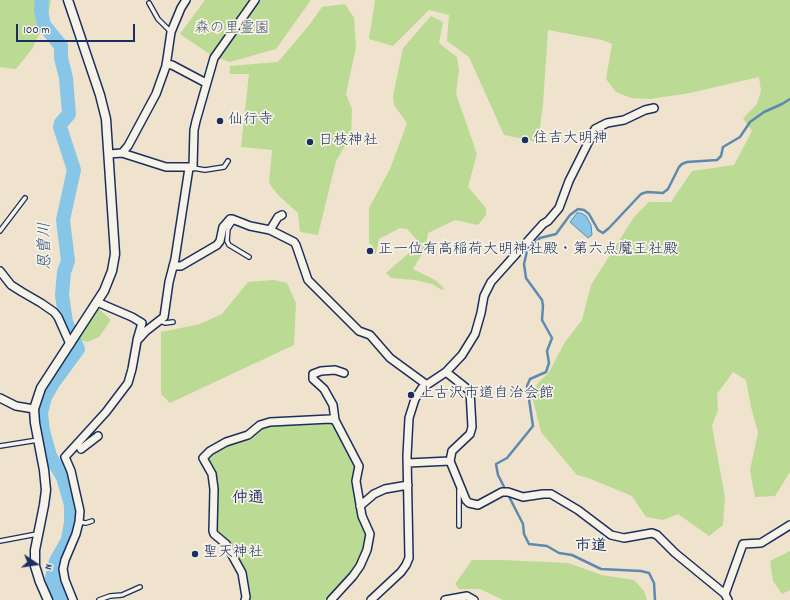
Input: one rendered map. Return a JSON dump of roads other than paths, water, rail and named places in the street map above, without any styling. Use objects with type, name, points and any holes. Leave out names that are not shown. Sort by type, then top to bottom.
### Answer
[{"type":"street","points":[[48,600],[35,566],[35,550],[46,490],[44,470],[34,423],[34,409],[41,388],[104,291],[110,279],[115,254],[106,119],[100,95],[68,0]]},
{"type":"street","points":[[122,153],[128,146],[156,94],[166,64],[171,32],[186,0]]},
{"type":"street","points":[[136,341],[165,315],[168,282],[174,266],[191,168],[194,130],[214,58],[255,0]]},
{"type":"street","points":[[166,64],[172,65],[206,83]]},
{"type":"street","points":[[371,600],[401,572],[409,558],[408,463],[406,456],[409,418],[415,399],[422,388],[446,372],[462,355],[474,334],[481,313],[484,296],[491,282],[559,208],[569,181],[595,129],[607,123],[624,120],[645,110],[654,108]]},
{"type":"street","points":[[109,154],[122,153],[166,167],[191,168]]},
{"type":"street","points":[[270,230],[278,217],[282,215]]},
{"type":"street","points":[[174,266],[181,266],[217,245],[220,241],[225,224],[230,219],[233,218],[250,226],[270,230],[294,242],[308,280],[359,331],[370,335],[390,358],[427,385]]},
{"type":"street","points":[[0,271],[11,285],[41,302],[54,312],[72,340]]},
{"type":"street","points":[[73,600],[65,580],[64,569],[65,560],[76,534],[80,511],[71,470],[65,456],[106,412],[128,383],[132,369],[136,341],[142,323],[132,317],[97,302]]},
{"type":"street","points":[[331,600],[360,566],[367,550],[370,534],[362,516],[360,506],[356,481],[359,466],[335,420],[333,405],[324,389],[313,379],[313,374],[321,371],[335,370],[344,373]]},
{"type":"street","points":[[446,372],[470,391],[472,427],[470,434],[452,451],[450,461],[466,500],[469,503],[474,505],[478,504],[505,492],[523,497],[550,494],[578,510],[611,535],[624,538],[652,533],[657,535],[727,597],[743,544],[761,543],[790,525]]},
{"type":"street","points":[[0,398],[16,406],[34,409]]},
{"type":"street","points":[[245,600],[246,597],[242,573],[226,544],[212,531],[214,489],[212,474],[201,457],[226,442],[248,436],[260,425],[270,422],[335,420]]},
{"type":"street","points":[[81,449],[98,436]]},
{"type":"street","points":[[408,463],[450,461]]},
{"type":"street","points":[[360,506],[374,494],[385,488],[408,485]]},
{"type":"street","points":[[445,600],[466,596],[474,600]]},
{"type":"lane","points":[[149,3],[158,19],[171,32]]},
{"type":"lane","points":[[191,168],[205,170],[224,167],[228,161]]},
{"type":"lane","points":[[0,231],[25,198]]},
{"type":"lane","points":[[233,218],[228,229],[229,245],[249,257]]},
{"type":"lane","points":[[512,247],[514,257]]},
{"type":"lane","points":[[160,321],[165,323],[173,322]]},
{"type":"lane","points":[[0,446],[38,440]]},
{"type":"lane","points":[[459,484],[459,526]]},
{"type":"lane","points":[[79,522],[86,523],[92,521]]},
{"type":"lane","points":[[0,541],[38,534]]},
{"type":"lane","points":[[99,600],[110,596],[122,595],[140,587]]},
{"type":"water","points":[[577,213],[581,213],[586,216],[591,225],[592,235],[588,238],[570,222]]},
{"type":"waterway","name":"恩曽川","points":[[42,0],[41,10],[44,25],[61,46],[61,58],[66,78],[69,114],[61,123],[60,127],[74,170],[63,220],[68,261],[64,272],[62,295],[66,322],[78,349],[53,383],[45,397],[41,413],[43,431],[50,456],[63,477],[71,505],[71,522],[68,540],[56,561],[52,578],[61,600]]},
{"type":"waterway","points":[[655,600],[654,583],[649,573],[641,571],[601,569],[572,555],[559,553],[547,546],[529,544],[524,534],[523,524],[498,475],[496,464],[507,458],[533,426],[527,386],[530,379],[546,372],[549,363],[547,351],[552,338],[542,320],[542,300],[526,278],[524,264],[527,251],[540,238],[556,234],[570,215],[578,209],[584,210],[589,214],[598,230],[603,233],[641,194],[647,192],[663,193],[668,189],[682,164],[687,162],[717,160],[721,156],[723,147],[740,137],[750,122],[764,112],[790,99]]},
{"type":"place","name":"仙行寺","points":[[220,121]]},
{"type":"place","name":"住吉大明神","points":[[525,140]]},
{"type":"place","name":"日枝神社","points":[[310,142]]},
{"type":"place","name":"正一位有高稲荷大明神社殿・第六点魔王社殿","points":[[370,251]]},
{"type":"place","name":"上古沢市道自治会館","points":[[411,395]]},
{"type":"place","name":"聖天神社","points":[[195,554]]},
{"type":"district","name":"仲通","points":[[248,500]]},
{"type":"district","name":"市道","points":[[591,548]]},
{"type":"park label","name":"森の里霊園","points":[[232,30]]}]
